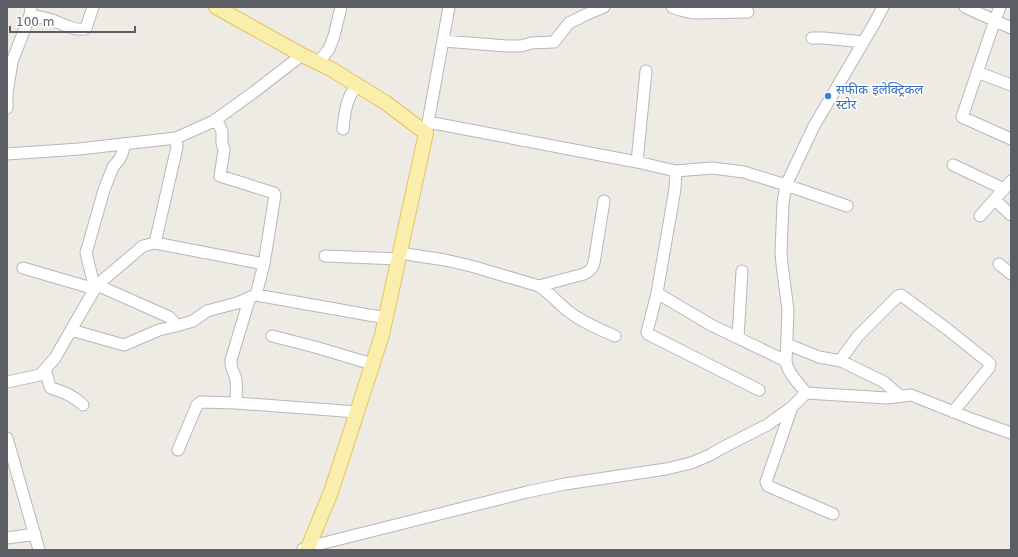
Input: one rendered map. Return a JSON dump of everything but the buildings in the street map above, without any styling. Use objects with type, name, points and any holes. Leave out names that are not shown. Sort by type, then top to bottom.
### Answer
[{"type":"main road","points":[[216,7],[230,11],[302,55],[331,69],[427,128],[382,335],[331,492],[305,549]]},
{"type":"street","points":[[7,108],[12,62],[31,11],[71,28],[83,30],[86,28],[93,7]]},
{"type":"street","points":[[318,63],[329,49],[334,36],[341,7]]},
{"type":"street","points":[[449,7],[427,128],[637,162],[676,171],[714,168],[750,174],[847,206]]},
{"type":"street","points":[[443,41],[507,46],[521,46],[538,42],[554,42],[569,23],[604,7]]},
{"type":"street","points":[[672,7],[693,13],[748,12]]},
{"type":"street","points":[[882,7],[814,126],[786,185],[783,203],[781,252],[788,310],[786,366],[806,393],[887,398],[911,395],[1008,432],[1011,421]]},
{"type":"street","points":[[965,7],[1011,28]]},
{"type":"street","points":[[1000,7],[959,121],[1011,139]]},
{"type":"street","points":[[812,38],[863,42]]},
{"type":"street","points":[[7,154],[79,149],[176,138],[216,119],[302,55]]},
{"type":"street","points":[[637,162],[646,71]]},
{"type":"street","points":[[977,72],[1011,85]]},
{"type":"street","points":[[343,129],[347,103],[357,85]]},
{"type":"street","points":[[216,119],[222,131],[222,143],[224,150],[220,176],[275,194],[264,264],[231,360],[232,370],[236,380],[236,403]]},
{"type":"street","points":[[155,243],[177,147],[176,138]]},
{"type":"street","points":[[96,287],[86,253],[104,190],[113,166],[119,160],[126,144]]},
{"type":"street","points":[[953,165],[1008,185],[980,216]]},
{"type":"street","points":[[676,171],[675,189],[657,293],[647,332],[650,336],[759,390]]},
{"type":"street","points":[[994,200],[1011,216]]},
{"type":"street","points":[[540,286],[584,274],[592,268],[604,201]]},
{"type":"street","points":[[7,382],[40,375],[55,358],[96,287],[143,246],[155,243],[264,264]]},
{"type":"street","points":[[325,256],[400,256],[439,259],[471,266],[540,286],[577,318],[615,336]]},
{"type":"street","points":[[999,264],[1011,274]]},
{"type":"street","points":[[23,268],[96,287],[169,317],[176,326]]},
{"type":"street","points":[[738,338],[742,271]]},
{"type":"street","points":[[657,293],[711,325],[786,361]]},
{"type":"street","points":[[841,361],[858,336],[898,296],[901,295],[947,329],[990,364],[989,368],[953,412]]},
{"type":"street","points":[[71,330],[124,344],[159,330],[193,321],[208,311],[237,303],[253,296],[386,318]]},
{"type":"street","points":[[272,336],[372,364]]},
{"type":"street","points":[[787,344],[819,357],[841,361],[884,382],[900,396]]},
{"type":"street","points":[[45,369],[51,388],[69,394],[79,400],[83,405]]},
{"type":"street","points":[[305,549],[330,546],[527,492],[565,484],[666,469],[691,463],[767,425],[792,407],[806,393]]},
{"type":"street","points":[[178,450],[198,403],[200,402],[236,403],[357,412]]},
{"type":"street","points":[[792,407],[766,482],[768,486],[833,514]]},
{"type":"street","points":[[7,438],[39,550]]},
{"type":"street","points":[[7,538],[35,534]]},
{"type":"place","name":"सफीक इलेक्ट्रिकल स्टोर","points":[[828,96]]}]
